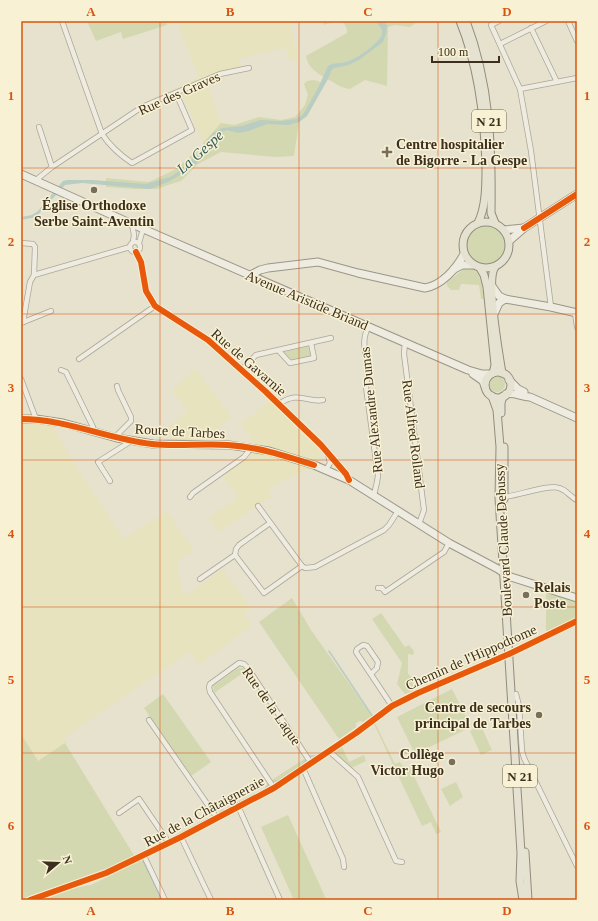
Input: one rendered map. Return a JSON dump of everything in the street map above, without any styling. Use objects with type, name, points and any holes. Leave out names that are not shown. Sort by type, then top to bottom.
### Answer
[{"type":"main road","name":"N 21","points":[[460,21],[468,40],[475,65],[486,137],[486,183],[482,213],[478,222]]},
{"type":"main road","name":"N 21","points":[[466,21],[480,64],[488,112],[491,142],[491,213],[495,223]]},
{"type":"main road","points":[[477,266],[485,268],[495,266],[502,262],[509,249],[509,241],[504,230],[490,221],[478,222],[468,229],[462,240],[464,254],[468,260],[477,266],[484,275],[487,288],[495,365],[486,379],[485,387],[486,391],[492,396],[496,397],[505,395],[510,389],[509,380],[502,373],[494,314],[492,275],[495,266]]},
{"type":"main road","points":[[491,373],[502,373]]},
{"type":"main road","name":"Boulevard Claude Debussy","points":[[505,395],[501,403],[505,465],[503,497],[506,575]]},
{"type":"main road","name":"Boulevard Claude Debussy","points":[[492,396],[497,410],[500,447],[498,485],[511,653],[521,853],[520,881],[523,900]]},
{"type":"main road","name":"Boulevard Claude Debussy","points":[[511,653],[516,694],[528,900]]},
{"type":"street","points":[[62,21],[102,134],[108,144],[132,163],[192,130],[176,93]]},
{"type":"street","points":[[499,21],[491,25],[520,89],[531,151],[550,307]]},
{"type":"street","points":[[500,44],[546,21]]},
{"type":"street","points":[[568,21],[577,41]]},
{"type":"street","points":[[532,28],[557,82]]},
{"type":"street","name":"Rue des Graves","points":[[36,180],[52,167],[142,107],[220,74],[249,68]]},
{"type":"street","points":[[520,89],[577,78]]},
{"type":"street","points":[[39,127],[52,167]]},
{"type":"street","name":"Avenue Aristide Briand","points":[[21,174],[132,224],[468,370],[482,374],[491,373]]},
{"type":"street","points":[[509,241],[524,228],[577,194]]},
{"type":"street","points":[[132,224],[134,235],[132,251],[136,252],[140,249],[134,244]]},
{"type":"street","points":[[504,230],[524,228]]},
{"type":"street","points":[[34,275],[134,244],[144,229]]},
{"type":"street","points":[[21,244],[33,244],[35,247],[34,275],[30,282],[22,322]]},
{"type":"street","name":"Rue de Gavarnie","points":[[136,252],[141,262],[146,291],[155,306],[208,340],[242,370],[279,404],[327,452],[349,480]]},
{"type":"street","points":[[251,275],[268,268],[318,262],[358,273],[425,288],[436,285],[454,269],[464,254]]},
{"type":"street","points":[[454,269],[462,266],[477,266]]},
{"type":"street","points":[[492,286],[498,296],[505,299],[576,313],[577,327]]},
{"type":"street","points":[[494,314],[499,303],[505,299]]},
{"type":"street","points":[[79,359],[155,306]]},
{"type":"street","points":[[22,322],[51,312]]},
{"type":"street","name":"Rue Alexandre Dumas","points":[[369,326],[365,333],[364,339],[368,375],[366,387],[378,476],[378,482],[374,495]]},
{"type":"street","points":[[242,370],[256,355],[331,338]]},
{"type":"street","name":"Rue Alfred Rolland","points":[[405,342],[404,354],[424,510],[419,524]]},
{"type":"street","points":[[279,350],[290,363],[314,358],[311,343]]},
{"type":"street","points":[[61,370],[66,372],[93,427],[94,432]]},
{"type":"street","name":"Avenue Aristide Briand","points":[[468,370],[480,379],[485,387]]},
{"type":"street","points":[[21,379],[36,419]]},
{"type":"street","points":[[509,380],[518,390],[526,393],[530,397],[577,418]]},
{"type":"street","points":[[117,386],[131,417],[131,421],[118,434],[117,438]]},
{"type":"street","points":[[505,395],[515,393],[525,397],[530,397]]},
{"type":"street","points":[[279,404],[285,400],[302,397],[317,401],[323,400]]},
{"type":"street","name":"Route de Tarbes","points":[[21,419],[36,419],[63,423],[117,438],[153,444],[229,445],[269,451],[329,471],[349,480],[449,543],[506,575],[577,598]]},
{"type":"street","points":[[110,481],[98,462],[128,443],[129,440]]},
{"type":"street","points":[[190,497],[193,493],[244,457],[249,448]]},
{"type":"street","points":[[327,452],[330,462],[329,471]]},
{"type":"street","points":[[329,471],[336,467],[337,463]]},
{"type":"street","points":[[503,497],[554,486],[562,489],[572,498],[577,500]]},
{"type":"street","points":[[258,506],[305,568],[324,563],[384,530],[398,511]]},
{"type":"street","points":[[200,579],[235,554],[239,545],[270,523]]},
{"type":"street","points":[[378,588],[382,588],[385,592],[444,552],[449,543]]},
{"type":"street","points":[[235,554],[264,593],[302,566]]},
{"type":"street","name":"Chemin de l'Hippodrome","points":[[376,718],[392,706],[418,693],[511,653],[577,621]]},
{"type":"street","points":[[371,674],[377,668],[378,662],[367,646],[363,645],[357,649],[356,652],[392,706]]},
{"type":"street","name":"Rue de la Laque","points":[[274,788],[210,692],[210,684],[240,663],[247,667],[311,763]]},
{"type":"street","points":[[516,694],[520,706],[522,751],[524,758],[577,866]]},
{"type":"street","name":"Rue de la Châtaigneraie","points":[[30,900],[106,873],[144,856],[218,818],[274,788],[376,718]]},
{"type":"street","points":[[149,720],[218,818]]},
{"type":"street","points":[[329,751],[358,777],[396,861],[402,862]]},
{"type":"street","points":[[303,768],[343,859],[344,867]]},
{"type":"street","points":[[119,813],[139,799],[169,843]]},
{"type":"street","points":[[238,806],[280,900]]},
{"type":"street","points":[[181,837],[211,900]]},
{"type":"street","points":[[144,856],[165,900]]},
{"type":"shaded area","points":[[166,21],[290,21],[298,59],[289,60],[286,48],[239,58],[241,66],[205,77],[221,123],[203,143],[178,86],[199,78],[178,24],[167,25]]},
{"type":"shaded area","points":[[196,369],[232,418],[200,441],[170,441],[169,427],[188,411],[172,390]]},
{"type":"shaded area","points":[[271,401],[322,450],[316,464],[268,489],[272,496],[218,532],[209,518],[238,497],[222,476],[252,454],[255,444],[240,424]]},
{"type":"shaded area","points":[[21,423],[52,426],[77,468],[124,539],[167,511],[194,550],[177,561],[181,587],[186,595],[223,569],[251,609],[244,613],[252,625],[199,665],[189,652],[65,737],[67,741],[38,761],[21,734]]},
{"type":"green space","points":[[87,21],[166,21],[167,25],[123,39],[121,32],[96,41]]},
{"type":"green space","points":[[323,21],[418,21],[410,27],[395,25],[388,27],[387,86],[365,80],[350,89],[320,75],[311,67],[307,60],[306,56],[347,33],[345,24],[342,22],[332,22],[324,25]]},
{"type":"green space","points":[[313,80],[324,85],[307,116],[299,122],[294,156],[275,157],[221,152],[198,164],[181,181],[157,189],[106,187],[106,178],[149,182],[174,170],[203,146],[203,143],[221,123],[234,125],[259,117],[281,120],[295,117],[305,105],[308,95],[304,84],[307,81]]},
{"type":"green space","points":[[489,225],[496,228],[502,234],[505,245],[504,253],[496,262],[489,265],[481,265],[474,262],[466,253],[465,241],[468,234],[477,226]]},
{"type":"green space","points":[[470,268],[479,276],[484,299],[481,299],[479,285],[461,284],[459,290],[451,290],[447,286],[447,282],[464,269]]},
{"type":"green space","points":[[308,346],[311,356],[292,360],[284,352]]},
{"type":"green space","points":[[497,376],[503,378],[505,384],[503,390],[497,392],[491,390],[489,384],[491,378]]},
{"type":"green space","points":[[546,593],[577,602],[577,618],[546,632]]},
{"type":"green space","points":[[292,598],[311,630],[372,716],[363,722],[360,721],[356,723],[356,727],[339,739],[259,622]]},
{"type":"green space","points":[[381,613],[405,647],[409,645],[414,651],[413,655],[408,654],[408,674],[413,678],[413,691],[405,694],[397,684],[402,663],[372,619]]},
{"type":"green space","points":[[238,668],[243,668],[246,671],[214,693],[213,686]]},
{"type":"green space","points":[[452,689],[471,727],[415,754],[397,717]]},
{"type":"green space","points":[[163,694],[211,762],[191,776],[144,708]]},
{"type":"green space","points":[[375,723],[395,764],[400,762],[402,765],[411,770],[441,832],[436,834],[431,822],[422,826],[374,724]]},
{"type":"green space","points":[[481,726],[492,750],[481,755],[470,731]]},
{"type":"green space","points":[[21,734],[38,761],[65,743],[135,857],[105,870],[21,899]]},
{"type":"green space","points":[[342,747],[349,762],[364,755],[366,761],[351,768],[333,753]]},
{"type":"green space","points":[[304,759],[306,761],[305,764],[278,783],[272,780]]},
{"type":"green space","points":[[456,782],[463,797],[450,806],[441,789]]},
{"type":"green space","points":[[288,815],[326,900],[294,900],[261,827]]},
{"type":"green space","points":[[142,860],[161,900],[43,900],[75,888],[91,885]]},
{"type":"water","name":"La Gespe","points":[[375,21],[385,21],[387,26],[383,42],[359,60],[349,65],[334,68],[307,116],[299,122],[288,125],[267,124],[249,131],[238,133],[227,130],[222,132],[215,138],[196,164],[168,182],[150,189],[82,183],[65,185],[36,217],[21,220],[21,217],[32,215],[38,211],[63,181],[92,180],[146,184],[170,177],[184,168],[198,153],[213,133],[222,128],[242,126],[260,120],[281,121],[296,119],[304,113],[328,66],[350,61],[367,51],[377,42],[382,34],[382,30]]},
{"type":"waterway","points":[[329,651],[373,717]]},
{"type":"waterway","points":[[310,756],[316,756],[325,751]]},
{"type":"waterway","points":[[274,781],[278,781],[301,766],[306,760]]},
{"type":"waterway","points":[[228,808],[265,789],[268,785]]},
{"type":"waterway","points":[[220,812],[224,810]]},
{"type":"waterway","points":[[172,838],[208,819]]},
{"type":"waterway","points":[[140,854],[164,842]]},
{"type":"waterway","points":[[143,861],[162,900]]},
{"type":"cycle path","points":[[524,228],[577,194]]},
{"type":"cycle path","points":[[136,252],[141,262],[146,291],[155,306],[208,340],[265,391],[321,445],[346,474],[349,480]]},
{"type":"cycle path","points":[[21,419],[54,422],[119,438],[152,444],[239,446],[282,455],[314,465]]},
{"type":"cycle path","points":[[30,900],[106,873],[181,837],[274,788],[356,733],[392,706],[418,693],[509,654],[577,621]]},
{"type":"place","name":"Centre hospitalier de Bigorre - La Gespe","points":[[387,152]]},
{"type":"place","name":"Église Orthodoxe Serbe Saint-Aventin","points":[[94,190]]},
{"type":"place","name":"Relais Poste","points":[[526,595]]},
{"type":"place","name":"Centre de secours principal de Tarbes","points":[[539,715]]},
{"type":"place","name":"Collège Victor Hugo","points":[[452,762]]}]
